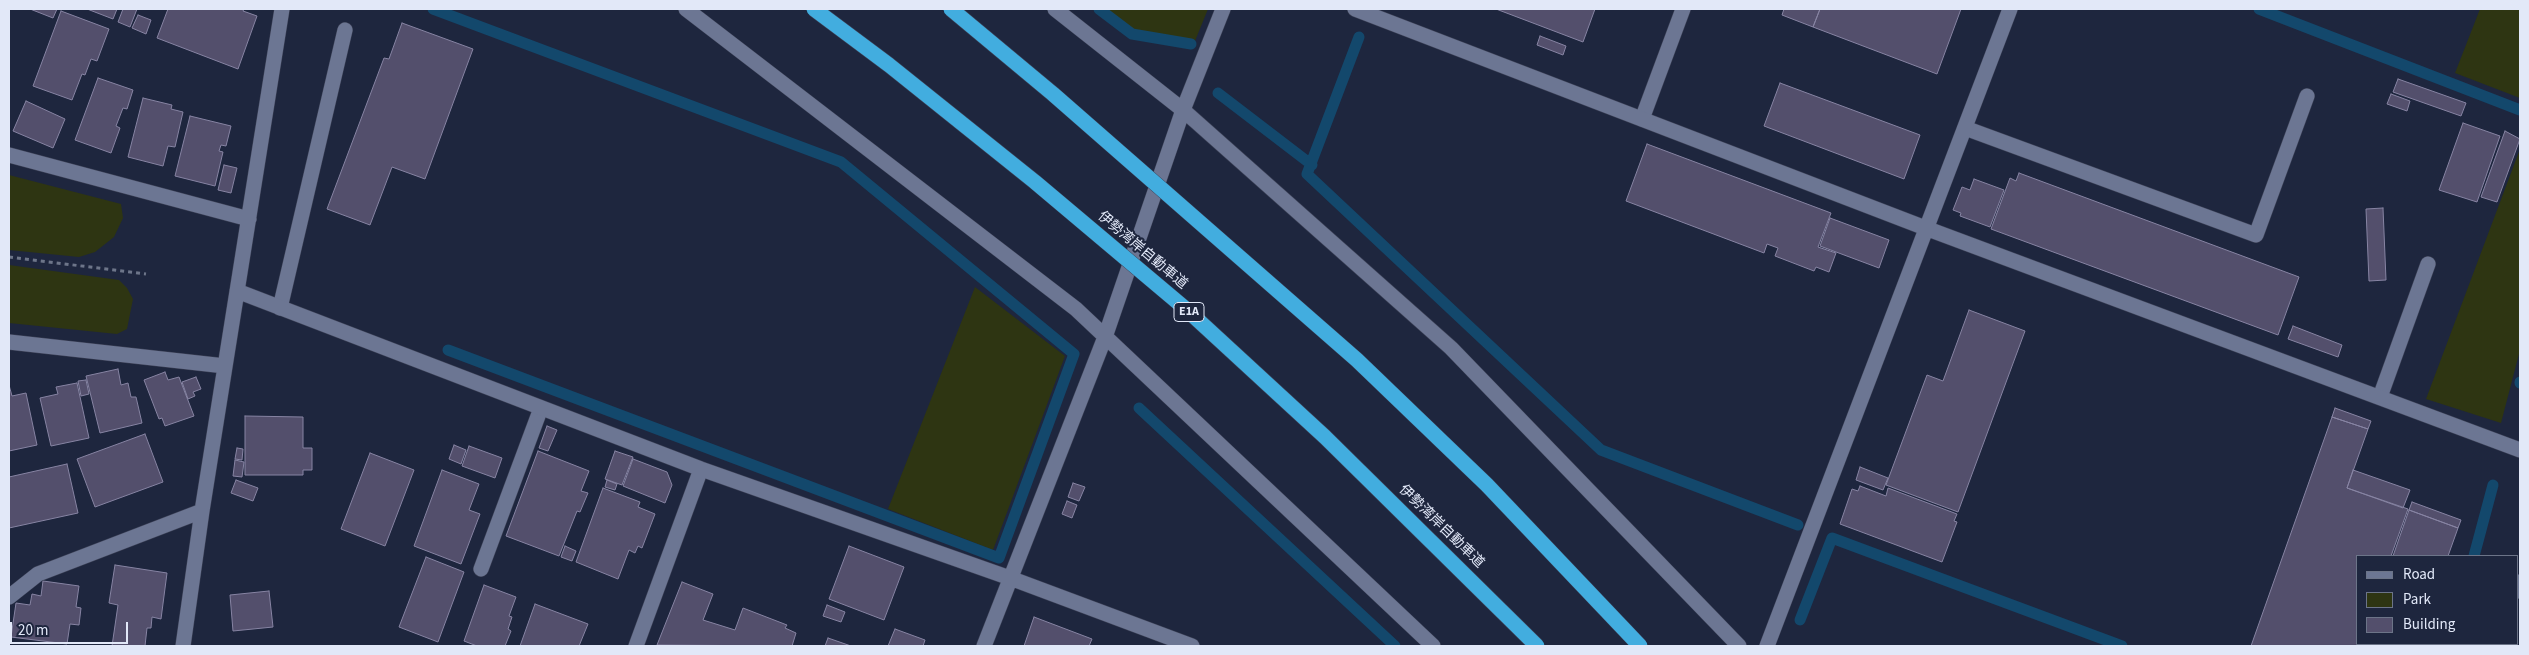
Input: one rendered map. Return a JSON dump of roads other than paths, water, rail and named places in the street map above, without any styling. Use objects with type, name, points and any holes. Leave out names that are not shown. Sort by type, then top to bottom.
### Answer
[{"type":"highway","name":"伊勢湾岸自動車道","points":[[814,9],[889,65],[1035,182],[1187,310],[1326,437],[1537,646]]},
{"type":"highway","points":[[951,9],[1053,94],[1357,360],[1487,485],[1640,646]]},
{"type":"street","points":[[183,646],[202,511],[282,9]]},
{"type":"street","points":[[686,9],[1076,309],[1433,646]]},
{"type":"street","points":[[1055,9],[1183,110],[1451,348],[1739,646]]},
{"type":"street","points":[[984,646],[1105,337],[1183,110],[1223,9]]},
{"type":"street","points":[[1355,9],[1928,229],[2520,450]]},
{"type":"street","points":[[1642,119],[1683,9]]},
{"type":"street","points":[[1768,646],[2010,9]]},
{"type":"street","points":[[280,308],[345,30]]},
{"type":"street","points":[[1965,128],[2256,235],[2307,96]]},
{"type":"street","points":[[9,155],[249,219]]},
{"type":"street","points":[[2380,397],[2428,264]]},
{"type":"street","points":[[237,291],[701,469],[1010,578],[1192,646]]},
{"type":"street","points":[[9,342],[225,366]]},
{"type":"street","points":[[481,569],[541,408]]},
{"type":"street","points":[[636,646],[701,469]]},
{"type":"street","points":[[9,598],[38,574],[202,511]]},
{"type":"waterway","points":[[433,9],[841,162],[1074,354],[999,558],[448,350]]},
{"type":"waterway","points":[[1099,9],[1132,34],[1191,44]]},
{"type":"waterway","points":[[2259,9],[2520,110]]},
{"type":"waterway","points":[[1359,37],[1307,174],[1601,450],[1798,525]]},
{"type":"waterway","points":[[1218,93],[1312,165]]},
{"type":"waterway","points":[[1139,408],[1395,646]]},
{"type":"waterway","points":[[2474,555],[2493,485]]},
{"type":"waterway","points":[[1800,620],[1832,538],[2122,646]]}]
